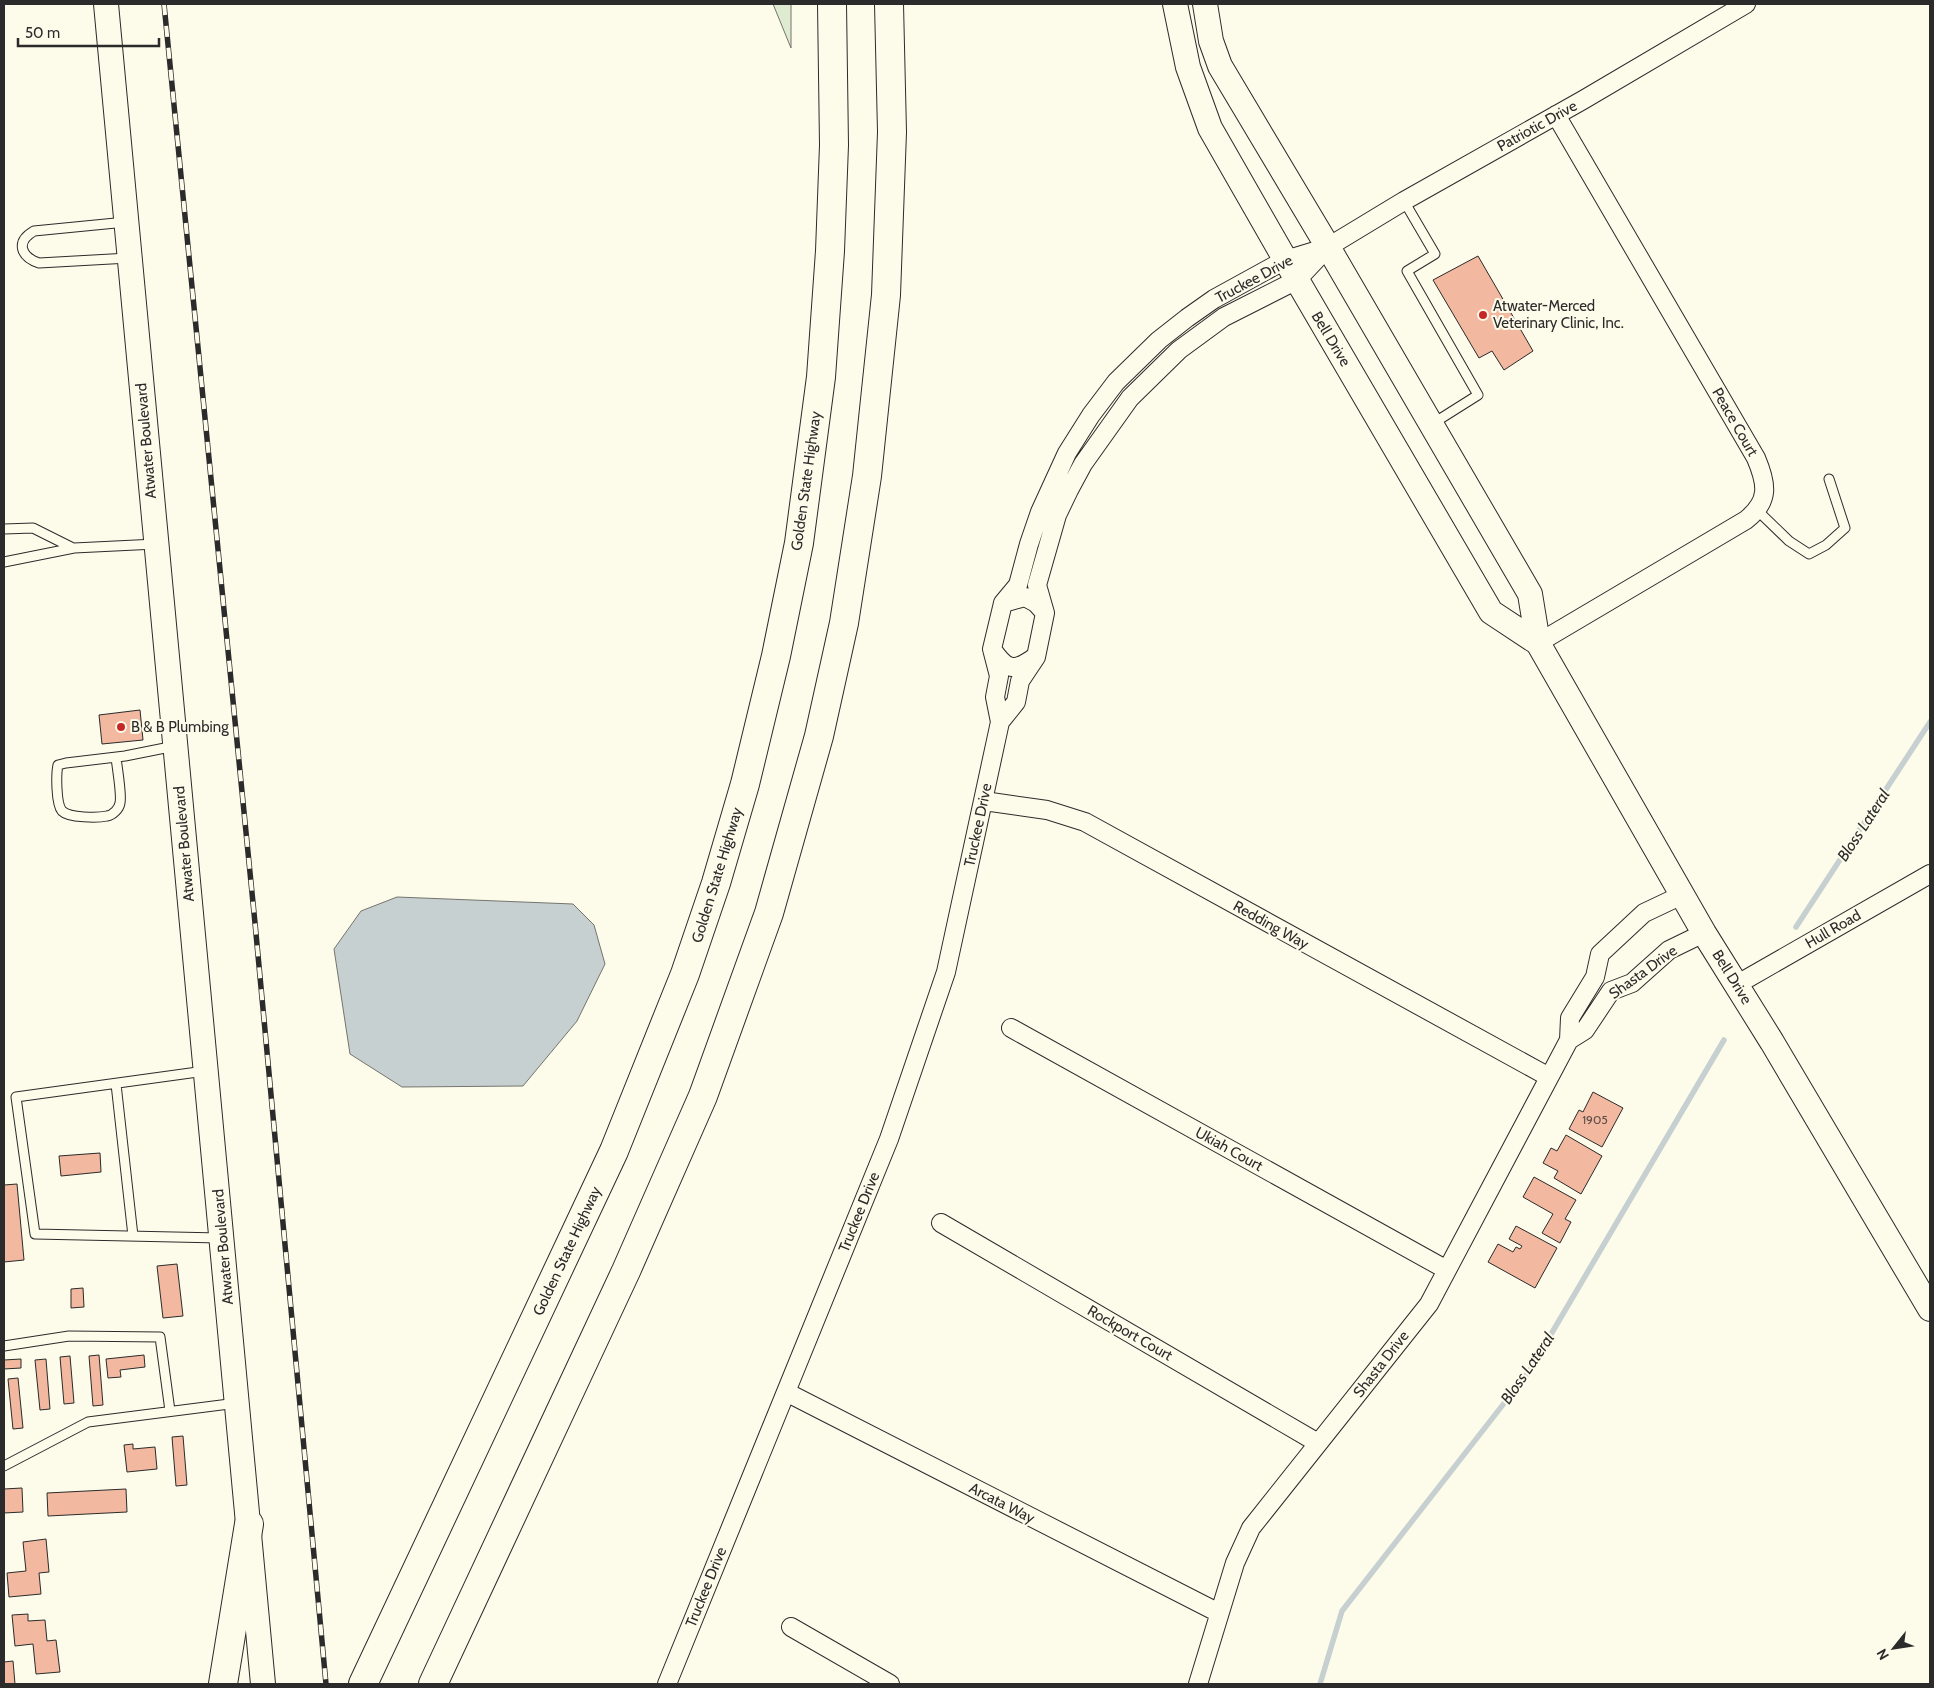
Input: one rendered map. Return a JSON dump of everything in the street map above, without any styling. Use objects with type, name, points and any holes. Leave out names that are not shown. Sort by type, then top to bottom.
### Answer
[{"type":"highway","name":"Golden State Highway","points":[[363,1684],[614,1151],[685,974],[716,883],[745,784],[776,656],[799,543],[821,377],[830,251],[834,145],[832,4]]},
{"type":"highway","points":[[433,1684],[626,1271],[703,1096],[769,913],[819,736],[844,622],[867,476],[886,295],[892,132],[888,4]]},
{"type":"highway","points":[[223,1684],[249,1524]]},
{"type":"street","name":"Atwater Boulevard","points":[[106,4],[263,1684]]},
{"type":"street","name":"Bell Drive","points":[[1174,4],[1188,67],[1210,128],[1296,280],[1491,612],[1538,643]]},
{"type":"street","name":"Bell Drive","points":[[1205,4],[1211,41],[1220,66],[1530,594],[1538,643],[1704,933],[1930,1309]]},
{"type":"street","name":"Patriotic Drive","points":[[1328,247],[1404,201],[1556,116],[1746,4]]},
{"type":"street","name":"Peace Court","points":[[1556,116],[1756,458],[1765,478],[1764,496],[1758,511]]},
{"type":"street","name":"Truckee Drive","points":[[1000,722],[1016,702],[1020,681],[1036,657],[1045,613],[1037,585],[1058,515],[1067,453],[1092,415],[1116,382],[1159,340],[1187,318],[1214,299],[1285,260],[1328,247]]},
{"type":"street","name":"Truckee Drive","points":[[666,1684],[889,1139],[943,981],[1000,722],[995,697],[999,676],[992,649],[1003,603],[1018,585],[1040,512],[1082,464],[1130,398],[1179,350],[1203,330],[1249,303],[1296,280],[1328,247]]},
{"type":"street","points":[[1138,361],[1152,376]]},
{"type":"street","points":[[1538,643],[1733,528],[1758,511]]},
{"type":"street","points":[[1003,603],[1025,598],[1036,603],[1045,613]]},
{"type":"street","points":[[992,649],[1000,661],[1011,668],[1021,667],[1036,657]]},
{"type":"street","name":"Redding Way","points":[[984,801],[1047,810],[1084,822],[1548,1077]]},
{"type":"street","name":"Hull Road","points":[[1736,985],[1930,874]]},
{"type":"street","name":"Shasta Drive","points":[[1198,1684],[1235,1563],[1251,1528],[1428,1304],[1569,1040],[1570,1018],[1595,977],[1600,954],[1644,913],[1682,895]]},
{"type":"street","name":"Shasta Drive","points":[[1569,1040],[1585,1030],[1611,991],[1632,983],[1669,950],[1704,933]]},
{"type":"street","points":[[1595,977],[1601,989],[1611,991]]},
{"type":"street","name":"Ukiah Court","points":[[1011,1028],[1447,1270]]},
{"type":"street","name":"Rockport Court","points":[[941,1223],[1318,1443]]},
{"type":"street","name":"Arcata Way","points":[[786,1392],[1219,1613]]},
{"type":"street","points":[[791,1627],[890,1684]]},
{"type":"lane","points":[[1404,201],[1434,254],[1407,271],[1478,395],[1431,424]]},
{"type":"lane","points":[[126,222],[34,231],[24,239],[22,244],[26,256],[30,260],[39,263],[129,258]]},
{"type":"lane","points":[[1758,511],[1789,541],[1809,554],[1826,545],[1845,528],[1830,479]]},
{"type":"lane","points":[[4,529],[33,528],[74,548]]},
{"type":"lane","points":[[4,562],[74,548],[156,544]]},
{"type":"lane","points":[[116,757],[120,803],[116,812],[107,816],[71,816],[62,811],[56,774],[58,765],[175,746]]},
{"type":"lane","points":[[206,1071],[16,1097],[35,1234],[222,1238]]},
{"type":"lane","points":[[116,1084],[134,1236]]},
{"type":"lane","points":[[4,1346],[69,1336],[160,1337],[170,1412]]},
{"type":"lane","points":[[4,1466],[88,1422],[237,1403]]},
{"type":"green space","points":[[773,4],[791,4],[791,48]]},
{"type":"shaded area","points":[[397,897],[573,904],[594,925],[605,964],[577,1021],[523,1086],[402,1087],[350,1054],[334,949],[361,911]]},
{"type":"building","name":"Atwater-Merced Veterinary Clinic, Inc.","points":[[1478,256],[1533,351],[1504,370],[1492,351],[1479,358],[1433,280]]},
{"type":"building","name":"B & B Plumbing","points":[[140,710],[143,740],[102,744],[99,715]]},
{"type":"building","points":[[1593,1092],[1623,1108],[1602,1147],[1569,1129],[1579,1110],[1583,1112]]},
{"type":"building","points":[[1566,1135],[1602,1156],[1581,1194],[1554,1178],[1558,1171],[1543,1163],[1551,1148],[1557,1151]]},
{"type":"building","points":[[100,1153],[101,1172],[61,1176],[59,1156]]},
{"type":"building","points":[[1534,1177],[1576,1200],[1565,1219],[1571,1222],[1560,1243],[1542,1233],[1553,1214],[1523,1197]]},
{"type":"building","points":[[17,1184],[24,1260],[4,1262],[4,1185]]},
{"type":"building","points":[[1516,1226],[1557,1248],[1535,1288],[1488,1262],[1498,1244],[1513,1252],[1516,1247],[1520,1249],[1522,1246],[1509,1239]]},
{"type":"building","points":[[177,1264],[183,1316],[163,1318],[157,1266]]},
{"type":"building","points":[[83,1288],[84,1307],[71,1308],[71,1289]]},
{"type":"building","points":[[99,1355],[103,1405],[93,1406],[89,1356]]},
{"type":"building","points":[[144,1355],[145,1367],[120,1370],[121,1377],[108,1378],[106,1359]]},
{"type":"building","points":[[70,1356],[74,1403],[64,1404],[60,1357]]},
{"type":"building","points":[[21,1359],[21,1368],[4,1369],[4,1360]]},
{"type":"building","points":[[46,1359],[50,1409],[40,1410],[35,1360]]},
{"type":"building","points":[[18,1378],[23,1428],[13,1429],[8,1379]]},
{"type":"building","points":[[183,1436],[187,1485],[176,1486],[172,1437]]},
{"type":"building","points":[[133,1444],[133,1449],[155,1447],[157,1469],[127,1472],[124,1445]]},
{"type":"building","points":[[22,1488],[23,1512],[4,1513],[4,1489]]},
{"type":"building","points":[[126,1489],[127,1512],[48,1516],[47,1493]]},
{"type":"building","points":[[46,1539],[49,1572],[39,1573],[41,1594],[9,1597],[7,1573],[26,1571],[23,1542]]},
{"type":"building","points":[[28,1614],[28,1621],[45,1620],[47,1641],[56,1640],[60,1672],[36,1674],[33,1644],[15,1646],[12,1615]]},
{"type":"building","points":[[13,1661],[15,1684],[4,1684],[4,1662]]},
{"type":"waterway","name":"Bloss Lateral","points":[[1796,927],[1930,722]]},
{"type":"waterway","name":"Bloss Lateral","points":[[1320,1684],[1342,1611],[1530,1370],[1724,1040]]},
{"type":"railway","points":[[164,4],[255,923],[326,1684]]},
{"type":"place","name":"Atwater-Merced Veterinary Clinic, Inc.","points":[[1483,315]]},
{"type":"place","name":"B & B Plumbing","points":[[121,727]]}]
